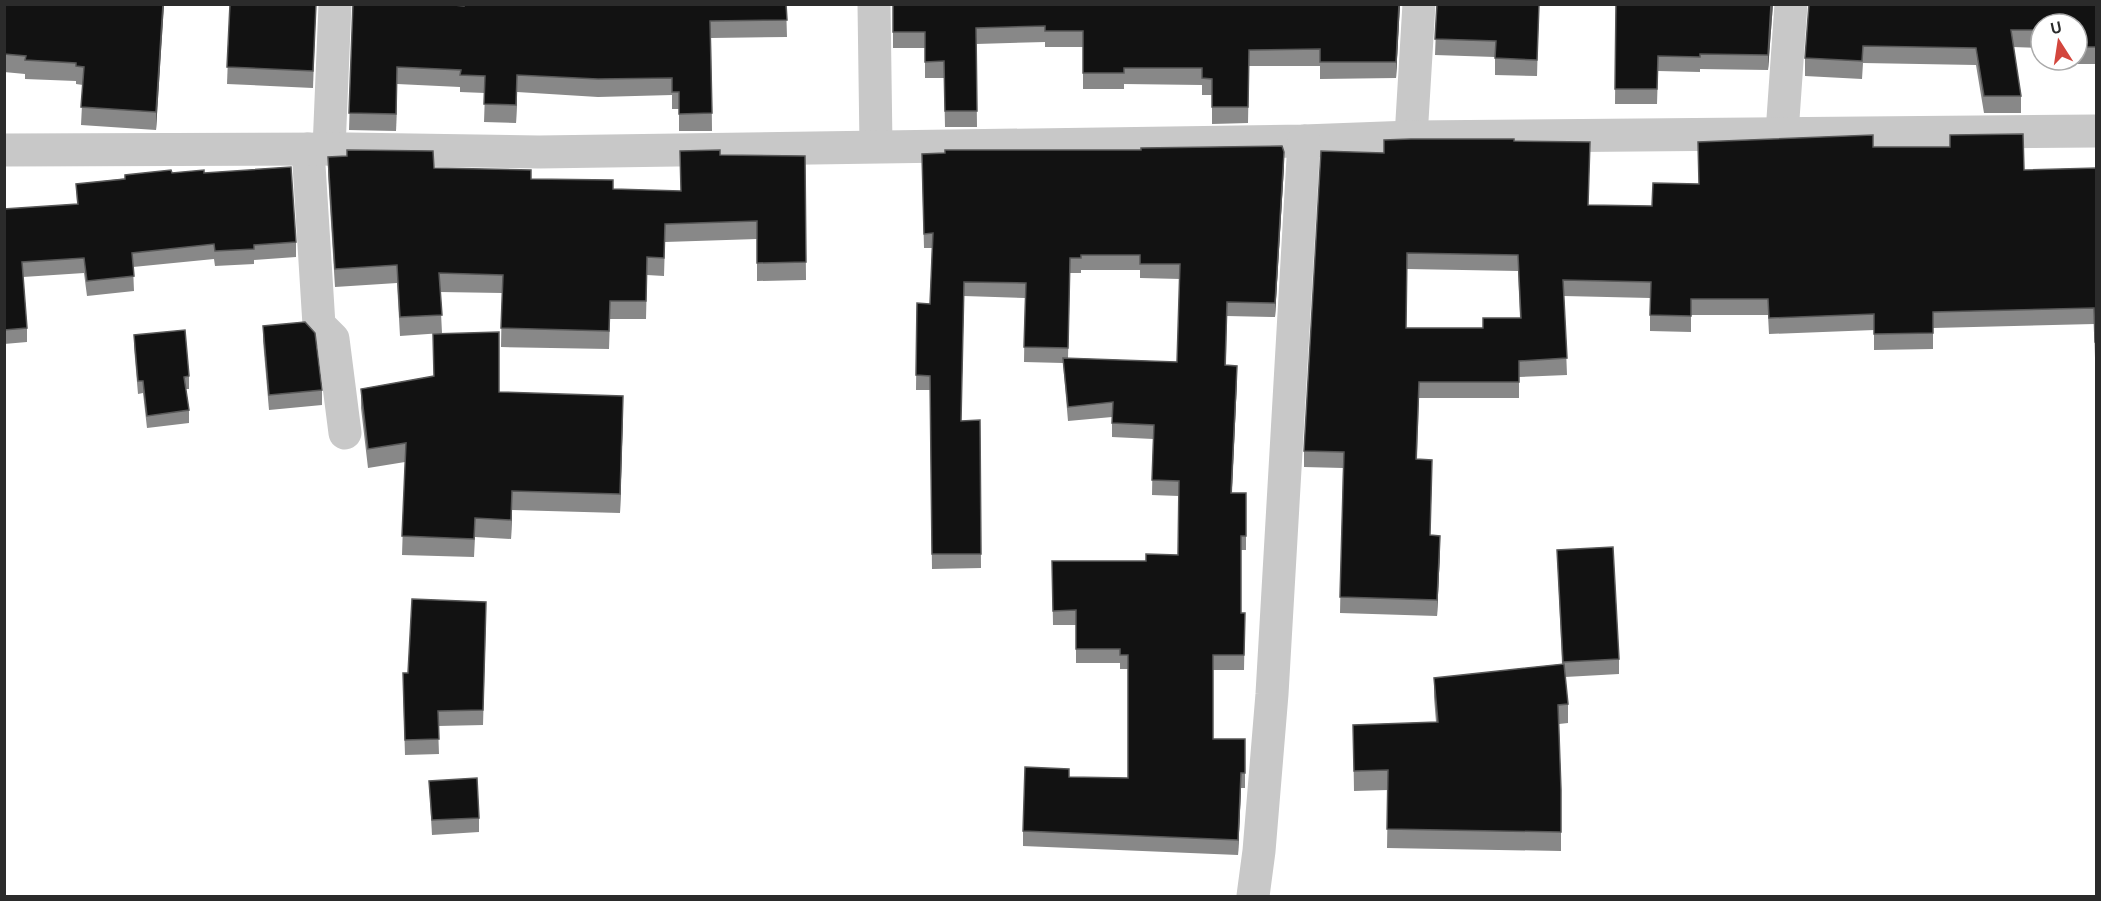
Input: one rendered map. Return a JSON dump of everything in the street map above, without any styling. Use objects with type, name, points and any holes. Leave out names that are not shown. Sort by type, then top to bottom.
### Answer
[{"type":"street","points":[[335,4],[318,149],[319,326],[333,339],[345,433]]},
{"type":"street","points":[[874,4],[876,146]]},
{"type":"street","points":[[1412,137],[1419,4]]},
{"type":"street","points":[[1782,133],[1791,4]]},
{"type":"street","points":[[4,150],[318,149],[539,152],[1304,141],[1412,137],[2097,131]]},
{"type":"street","points":[[1253,897],[1272,694],[1304,141]]},
{"type":"building","points":[[4,4],[163,4],[156,112],[81,107],[84,67],[76,66],[76,63],[25,60],[26,56],[4,54]]},
{"type":"building","points":[[230,4],[316,4],[313,71],[227,67]]},
{"type":"building","points":[[353,4],[464,6],[464,4],[786,4],[787,20],[710,21],[712,113],[679,114],[679,92],[672,92],[672,78],[598,79],[517,75],[516,105],[484,104],[485,76],[460,75],[461,70],[397,67],[396,114],[349,113]]},
{"type":"building","points":[[893,4],[1399,4],[1396,62],[1320,62],[1320,49],[1249,50],[1248,107],[1212,107],[1212,79],[1202,78],[1202,68],[1124,68],[1124,73],[1083,73],[1083,31],[1045,31],[1045,26],[976,28],[977,111],[945,111],[944,61],[925,62],[925,32],[893,32]]},
{"type":"building","points":[[1437,4],[1539,4],[1537,60],[1495,58],[1496,41],[1435,39]]},
{"type":"building","points":[[1616,4],[1771,4],[1768,55],[1658,56],[1657,89],[1615,89]]},
{"type":"building","points":[[1809,4],[2097,4],[2097,47],[2089,47],[2089,12],[2029,12],[2029,30],[2011,30],[2021,96],[1984,96],[1976,48],[1863,46],[1862,61],[1805,58]]},
{"type":"building","points":[[2023,134],[2024,170],[2097,168],[2097,342],[2095,342],[2094,308],[1933,312],[1933,333],[1874,334],[1874,314],[1769,318],[1768,299],[1691,299],[1691,316],[1650,315],[1651,282],[1563,280],[1567,358],[1519,361],[1519,382],[1419,382],[1416,459],[1432,460],[1430,535],[1440,536],[1437,600],[1340,597],[1344,452],[1304,451],[1321,151],[1384,153],[1384,140],[1411,139],[1590,142],[1588,205],[1652,206],[1653,183],[1699,184],[1698,142],[1873,135],[1873,147],[1950,147],[1950,135]],"holes":[[[1407,253],[1518,255],[1521,318],[1483,318],[1483,328],[1406,328]]]},
{"type":"building","points":[[1282,146],[1284,152],[1275,303],[1227,302],[1225,365],[1237,366],[1231,493],[1246,493],[1246,536],[1241,536],[1241,613],[1245,613],[1244,655],[1213,655],[1213,739],[1245,739],[1245,773],[1241,773],[1238,840],[1023,831],[1025,767],[1069,769],[1069,777],[1128,778],[1128,655],[1120,655],[1120,649],[1076,649],[1076,610],[1053,611],[1052,561],[1146,561],[1146,554],[1178,555],[1179,481],[1152,480],[1154,425],[1112,423],[1113,402],[1068,407],[1063,358],[1177,362],[1180,264],[1140,264],[1140,255],[1081,255],[1081,258],[1070,258],[1068,348],[1024,347],[1026,283],[964,282],[961,421],[980,420],[981,554],[932,554],[930,376],[916,375],[917,303],[930,304],[933,233],[924,234],[922,154],[945,153],[945,150],[1141,150],[1141,148]]},
{"type":"building","points":[[347,150],[433,151],[434,168],[531,170],[531,179],[613,180],[613,189],[681,191],[680,151],[720,150],[720,155],[805,156],[806,262],[757,263],[757,221],[665,224],[664,258],[647,257],[646,301],[610,301],[609,331],[501,328],[503,275],[439,273],[442,315],[400,317],[397,265],[335,269],[328,157],[347,156]]},
{"type":"building","points":[[291,167],[296,242],[254,245],[254,249],[215,251],[214,244],[132,253],[134,276],[87,281],[84,258],[22,262],[27,328],[4,330],[4,209],[78,204],[76,184],[125,179],[125,175],[171,170],[172,173],[204,170],[204,173]]},
{"type":"building","points":[[305,322],[315,333],[322,390],[269,395],[263,326]]},
{"type":"building","points":[[185,330],[189,376],[184,377],[189,410],[147,416],[143,381],[138,381],[134,335]]},
{"type":"building","points":[[499,332],[499,392],[623,396],[620,494],[512,491],[511,520],[475,518],[474,539],[402,536],[406,443],[368,449],[361,389],[434,376],[433,334]]},
{"type":"building","points":[[1613,547],[1619,659],[1563,662],[1557,550]]},
{"type":"building","points":[[412,599],[486,602],[483,710],[438,711],[439,739],[405,740],[403,673],[408,673]]},
{"type":"building","points":[[1564,664],[1568,704],[1558,705],[1561,832],[1387,829],[1388,770],[1354,771],[1353,725],[1438,722],[1434,678]]},
{"type":"building","points":[[477,778],[479,818],[432,820],[429,781]]}]
